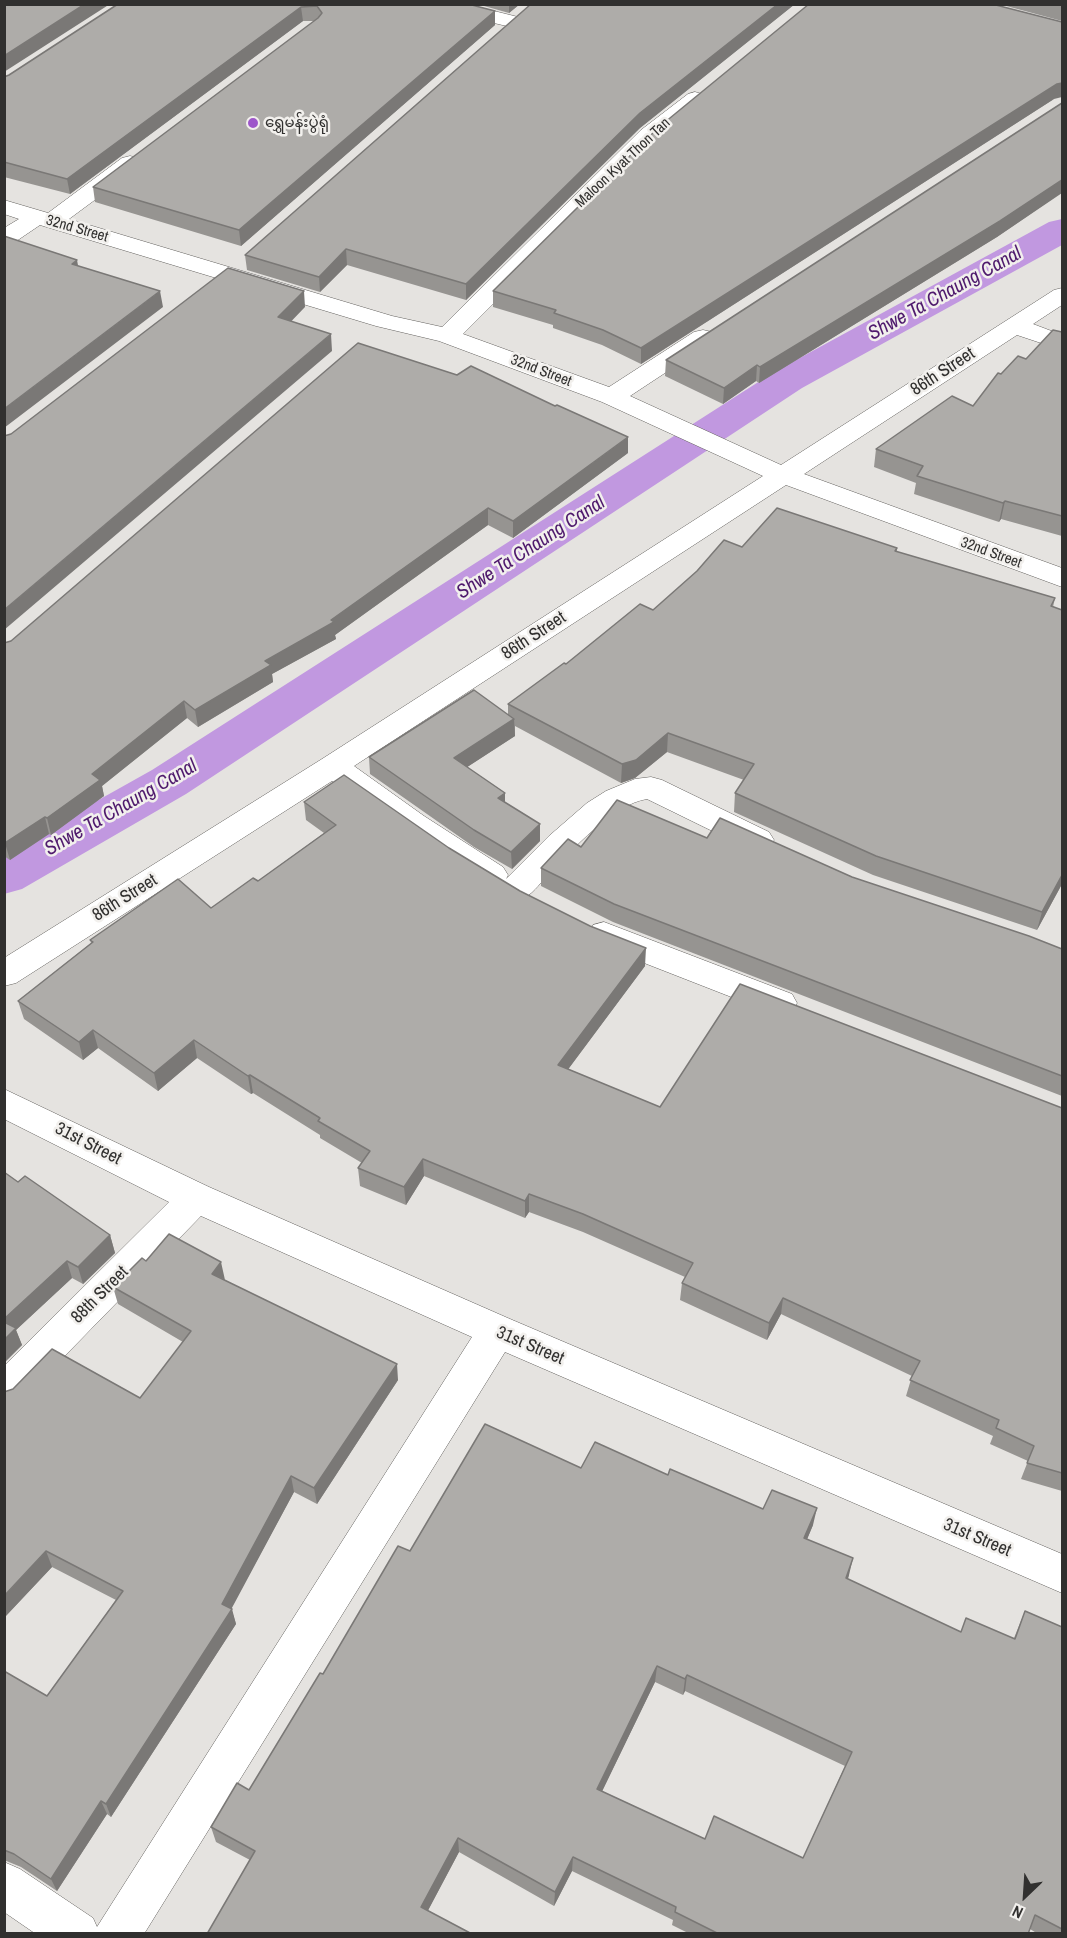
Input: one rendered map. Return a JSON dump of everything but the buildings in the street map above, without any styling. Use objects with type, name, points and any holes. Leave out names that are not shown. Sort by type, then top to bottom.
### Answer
[{"type":"street","points":[[438,4],[522,16],[497,38]]},
{"type":"street","name":"Maloon Kyat Thon Tan","points":[[447,336],[649,135],[712,84]]},
{"type":"street","points":[[4,239],[43,219],[144,152]]},
{"type":"street","name":"32nd Street","points":[[4,207],[216,280],[376,329],[447,336],[611,397],[782,476],[1062,578]]},
{"type":"street","points":[[216,280],[244,257]]},
{"type":"street","name":"86th Street","points":[[4,974],[333,766],[1062,295]]},
{"type":"street","points":[[611,397],[720,326]]},
{"type":"street","points":[[1014,326],[1062,343]]},
{"type":"street","points":[[333,766],[462,857],[528,896],[592,815],[640,787],[651,788],[779,849]]},
{"type":"street","points":[[581,923],[811,1015]]},
{"type":"street","name":"31st Street","points":[[4,1102],[196,1198],[497,1331],[1062,1575]]},
{"type":"street","name":"88th Street","points":[[4,1392],[196,1198]]},
{"type":"street","points":[[117,1934],[497,1331]]},
{"type":"street","points":[[4,1886],[76,1934]]},
{"type":"waterway","name":"Shwe Ta Chaung Canal","points":[[4,876],[169,782],[788,380],[1062,230]]},
{"type":"place","name":"ရွှေမန်းပွဲရုံ","points":[[253,123]]}]
